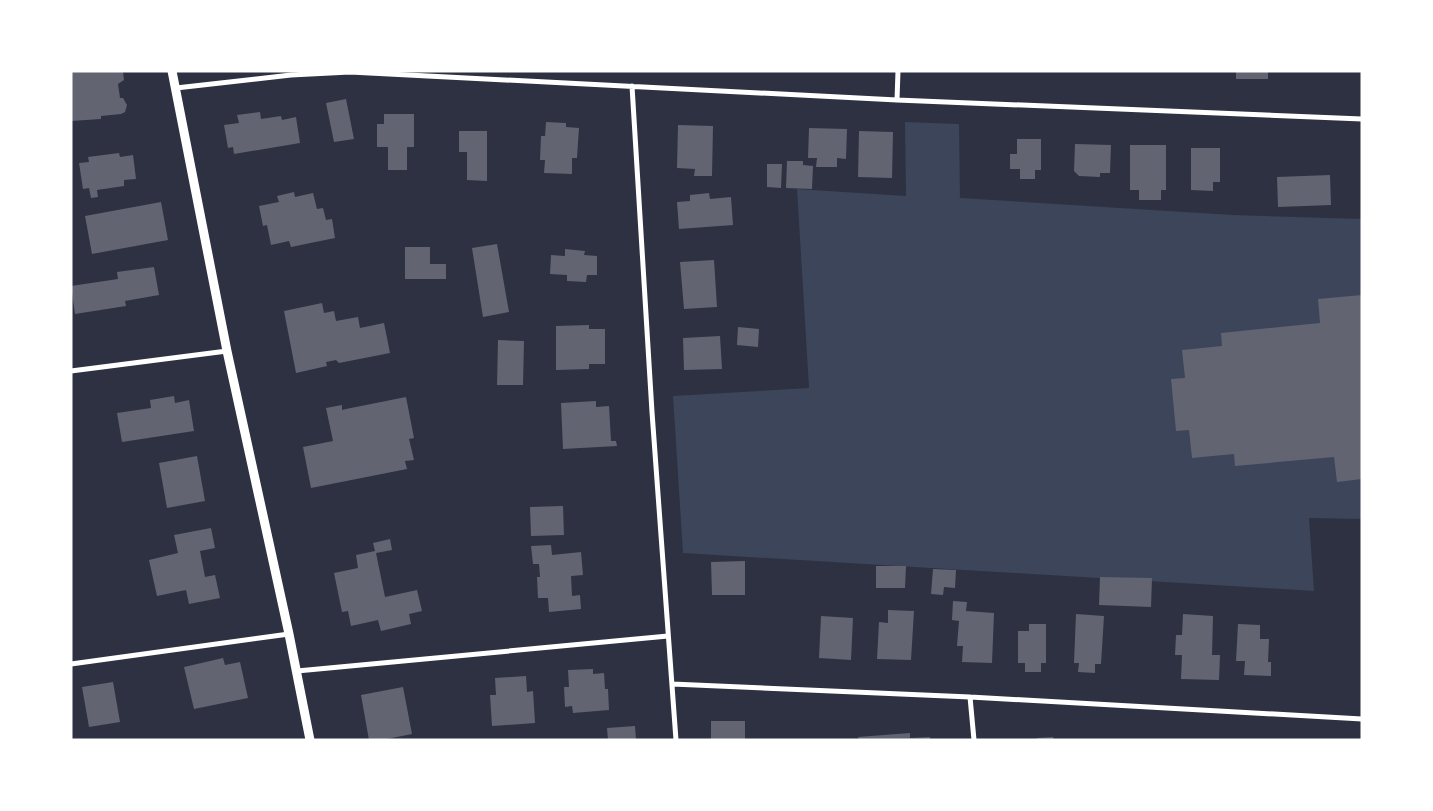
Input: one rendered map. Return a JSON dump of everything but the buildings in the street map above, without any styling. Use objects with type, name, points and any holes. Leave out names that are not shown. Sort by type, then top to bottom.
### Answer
[{"type":"street","points":[[172,71],[227,351],[289,634],[310,740]]},
{"type":"street","points":[[897,100],[898,71]]},
{"type":"street","points":[[176,88],[291,75],[350,72],[897,100],[1362,119]]},
{"type":"street","points":[[632,86],[652,412],[676,740]]},
{"type":"street","points":[[71,371],[227,351]]},
{"type":"street","points":[[71,664],[289,634]]},
{"type":"street","points":[[296,671],[668,636]]},
{"type":"street","points":[[672,684],[970,697],[1362,719]]},
{"type":"street","points":[[970,697],[974,740]]},
{"type":"shaded area","points":[[905,122],[959,124],[960,198],[1233,215],[1362,219],[1362,519],[1309,518],[1314,591],[683,553],[673,396],[809,388],[797,189],[906,196]]}]
